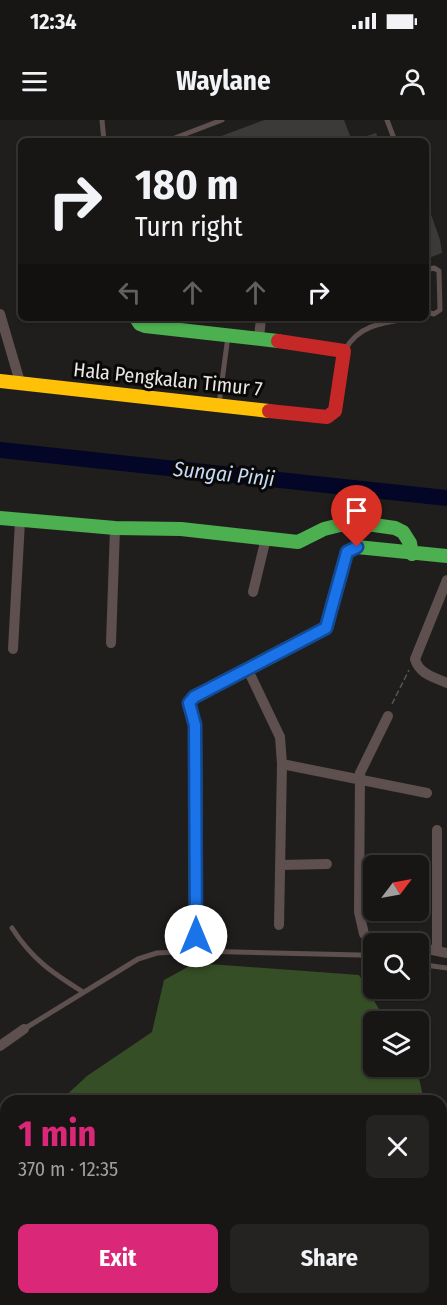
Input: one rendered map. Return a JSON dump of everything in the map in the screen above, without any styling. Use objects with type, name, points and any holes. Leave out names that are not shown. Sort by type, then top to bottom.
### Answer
[{"type":"street","points":[[0,314],[20,382]]},
{"type":"street","points":[[138,321],[145,326],[259,338],[344,351]]},
{"type":"street","points":[[259,338],[261,321]]},
{"type":"street","name":"Hala Pengkalan Timur 7","points":[[0,381],[327,417],[335,411],[344,351]]},
{"type":"street","points":[[0,518],[115,528],[181,529],[298,542],[324,529],[344,524],[369,524],[395,528],[403,532],[410,543],[412,554]]},
{"type":"street","points":[[13,649],[20,521]]},
{"type":"street","points":[[111,643],[115,528]]},
{"type":"street","points":[[253,592],[266,538]]},
{"type":"street","points":[[196,936],[195,725],[189,703],[194,697],[326,628],[347,552],[351,549],[357,547],[447,556]]},
{"type":"street","points":[[447,580],[416,655],[416,663],[424,673],[447,683]]},
{"type":"street","points":[[248,670],[280,737],[282,764],[279,925]]},
{"type":"street","points":[[363,934],[359,892],[360,773],[388,716]]},
{"type":"street","points":[[282,764],[427,793]]},
{"type":"street","points":[[437,830],[442,952]]},
{"type":"street","points":[[280,865],[327,864]]},
{"type":"street","points":[[0,1046],[24,1029]]},
{"type":"lane","points":[[102,120],[104,138]]},
{"type":"lane","points":[[175,138],[222,120]]},
{"type":"lane","points":[[387,120],[394,138]]},
{"type":"lane","points":[[429,269],[434,268],[439,271],[440,310],[434,314],[429,313]]},
{"type":"lane","points":[[344,351],[355,335],[366,328],[392,321]]},
{"type":"lane","points":[[219,404],[229,335]]},
{"type":"lane","points":[[12,928],[34,957],[60,978],[83,992]]},
{"type":"lane","points":[[24,1029],[138,959],[157,953],[195,951],[363,955]]},
{"type":"lane","points":[[429,966],[447,968]]},
{"type":"path","points":[[392,704],[411,666],[416,663]]},
{"type":"green space","points":[[195,963],[359,975],[363,982],[363,999],[373,999],[380,1011],[363,1011],[363,1077],[418,1077],[423,1095],[66,1095],[87,1076],[152,1032],[164,980]]},
{"type":"building","points":[[264,120],[344,120],[351,138],[216,138]]},
{"type":"building","points":[[376,133],[378,138],[361,138]]},
{"type":"building","points":[[429,209],[440,240],[442,253],[429,258]]},
{"type":"waterway","name":"Sungai Pinji","points":[[0,450],[447,498]]},
{"type":"traffic: fast","points":[[138,321],[145,326],[278,341]]},
{"type":"traffic: fast","points":[[0,518],[115,528],[181,529],[298,542],[324,529],[360,523],[395,528],[403,532],[410,543],[412,554]]},
{"type":"traffic: fast","points":[[196,936],[195,725],[189,703],[194,697],[326,628],[347,552],[357,547],[447,556]]},
{"type":"traffic: slow","points":[[0,381],[269,411]]},
{"type":"traffic: jam","points":[[269,411],[327,417],[335,411],[344,351],[278,341]]},
{"type":"route","points":[[196,936],[195,725],[189,703],[194,697],[326,628],[347,552],[357,547]]}]
